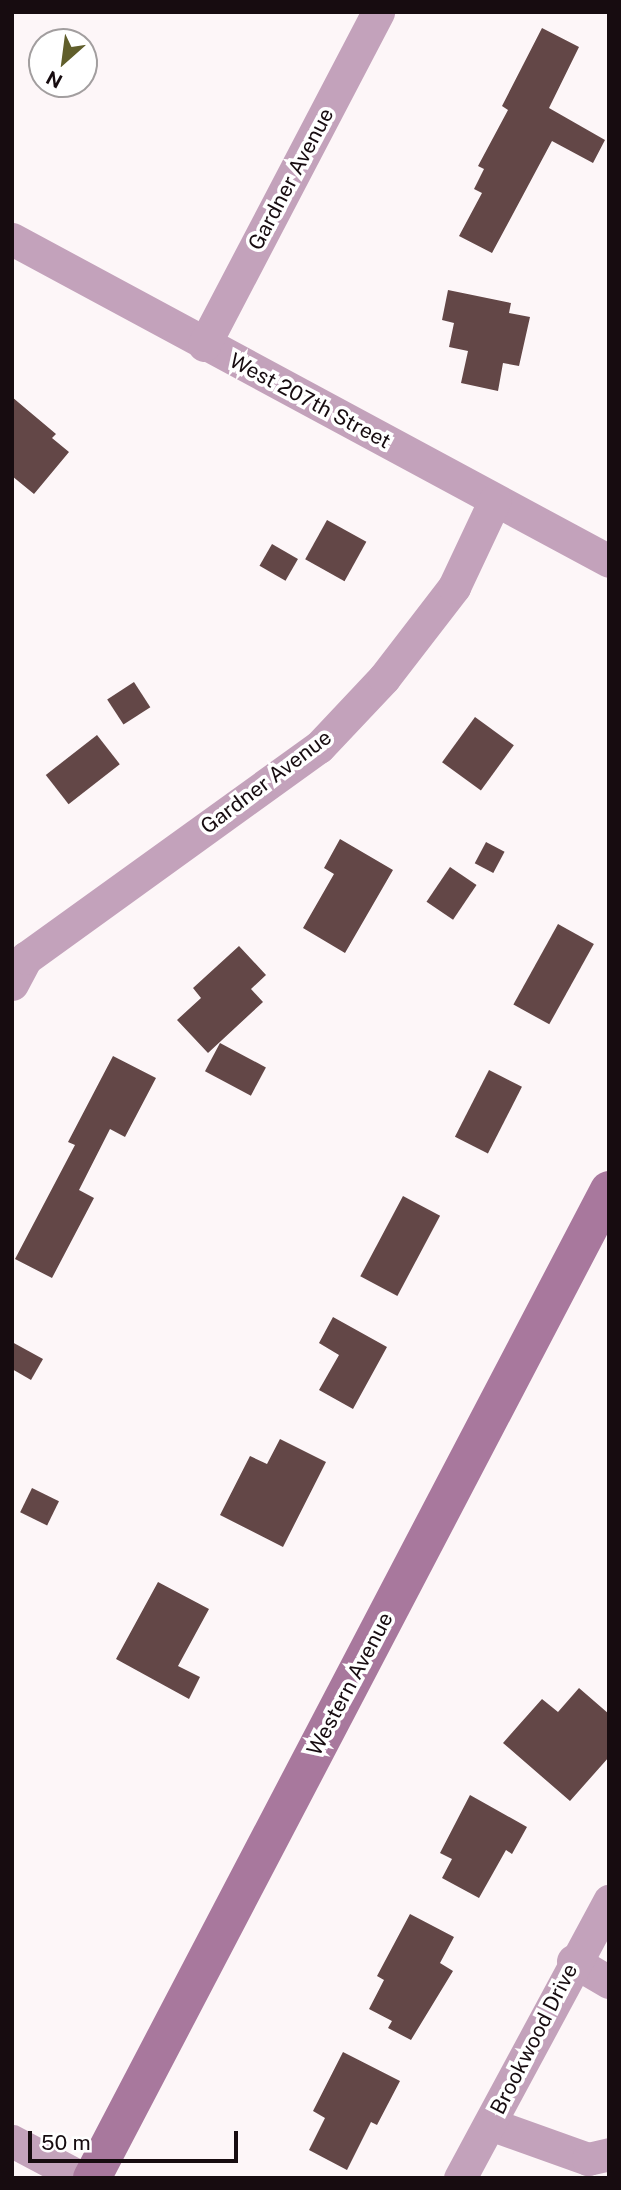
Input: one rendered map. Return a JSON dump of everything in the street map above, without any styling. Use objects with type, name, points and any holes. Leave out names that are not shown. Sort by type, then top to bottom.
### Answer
[{"type":"main road","name":"Western Avenue","points":[[92,2178],[609,1189]]},
{"type":"street","name":"Gardner Avenue","points":[[204,345],[378,12]]},
{"type":"street","name":"West 207th Street","points":[[12,239],[204,345],[609,561]]},
{"type":"street","name":"Gardner Avenue","points":[[17,968],[319,747],[384,678],[454,587],[495,500]]},
{"type":"street","name":"Brookwood Drive","points":[[460,2178],[573,1961],[609,1901]]},
{"type":"street","points":[[573,1961],[609,1982]]},
{"type":"street","points":[[490,2124],[588,2160],[609,2154]]},
{"type":"street","points":[[12,2141],[82,2178]]},
{"type":"building","points":[[542,28],[579,47],[549,108],[605,140],[593,163],[552,141],[492,253],[459,236],[482,193],[474,189],[484,169],[478,166],[508,110],[502,106]]},
{"type":"building","points":[[448,290],[511,303],[509,313],[530,317],[519,366],[503,363],[498,391],[461,383],[468,351],[449,347],[454,323],[442,320]]},
{"type":"building","points":[[12,397],[56,434],[52,438],[69,452],[34,494],[12,476]]},
{"type":"building","points":[[327,520],[366,542],[345,581],[305,559]]},
{"type":"building","points":[[272,544],[298,559],[285,581],[260,566]]},
{"type":"building","points":[[134,682],[150,707],[124,725],[107,699]]},
{"type":"building","points":[[475,717],[514,745],[481,791],[442,762]]},
{"type":"building","points":[[97,735],[120,764],[69,804],[46,775]]},
{"type":"building","points":[[340,839],[393,870],[345,953],[303,928],[334,874],[324,868]]},
{"type":"building","points":[[486,842],[505,852],[493,873],[475,863]]},
{"type":"building","points":[[450,867],[477,885],[453,920],[427,902]]},
{"type":"building","points":[[558,924],[594,944],[549,1024],[513,1004]]},
{"type":"building","points":[[239,946],[266,975],[251,989],[263,1002],[208,1053],[177,1020],[201,998],[193,988]]},
{"type":"building","points":[[220,1043],[266,1067],[251,1096],[205,1071]]},
{"type":"building","points":[[113,1056],[156,1078],[125,1137],[110,1129],[79,1190],[94,1198],[52,1278],[15,1259],[75,1145],[68,1142]]},
{"type":"building","points":[[489,1070],[522,1087],[488,1154],[455,1137]]},
{"type":"building","points":[[403,1196],[440,1216],[397,1296],[360,1276]]},
{"type":"building","points":[[333,1317],[387,1347],[353,1409],[319,1390],[339,1355],[319,1343]]},
{"type":"building","points":[[12,1342],[43,1359],[31,1380],[12,1369]]},
{"type":"building","points":[[280,1439],[326,1462],[283,1547],[220,1515],[250,1456],[267,1464]]},
{"type":"building","points":[[32,1488],[59,1501],[47,1525],[20,1512]]},
{"type":"building","points":[[158,1582],[209,1609],[178,1666],[200,1677],[189,1699],[116,1659]]},
{"type":"building","points":[[579,1688],[609,1714],[609,1757],[570,1801],[503,1743],[542,1699],[558,1712]]},
{"type":"building","points":[[470,1795],[527,1827],[512,1854],[506,1850],[479,1898],[442,1878],[452,1859],[440,1853]]},
{"type":"building","points":[[410,1914],[454,1937],[440,1963],[453,1971],[411,2040],[388,2028],[392,2021],[369,2009],[384,1980],[377,1976]]},
{"type":"building","points":[[343,2052],[400,2081],[377,2125],[371,2122],[347,2170],[309,2150],[325,2118],[313,2111]]}]
